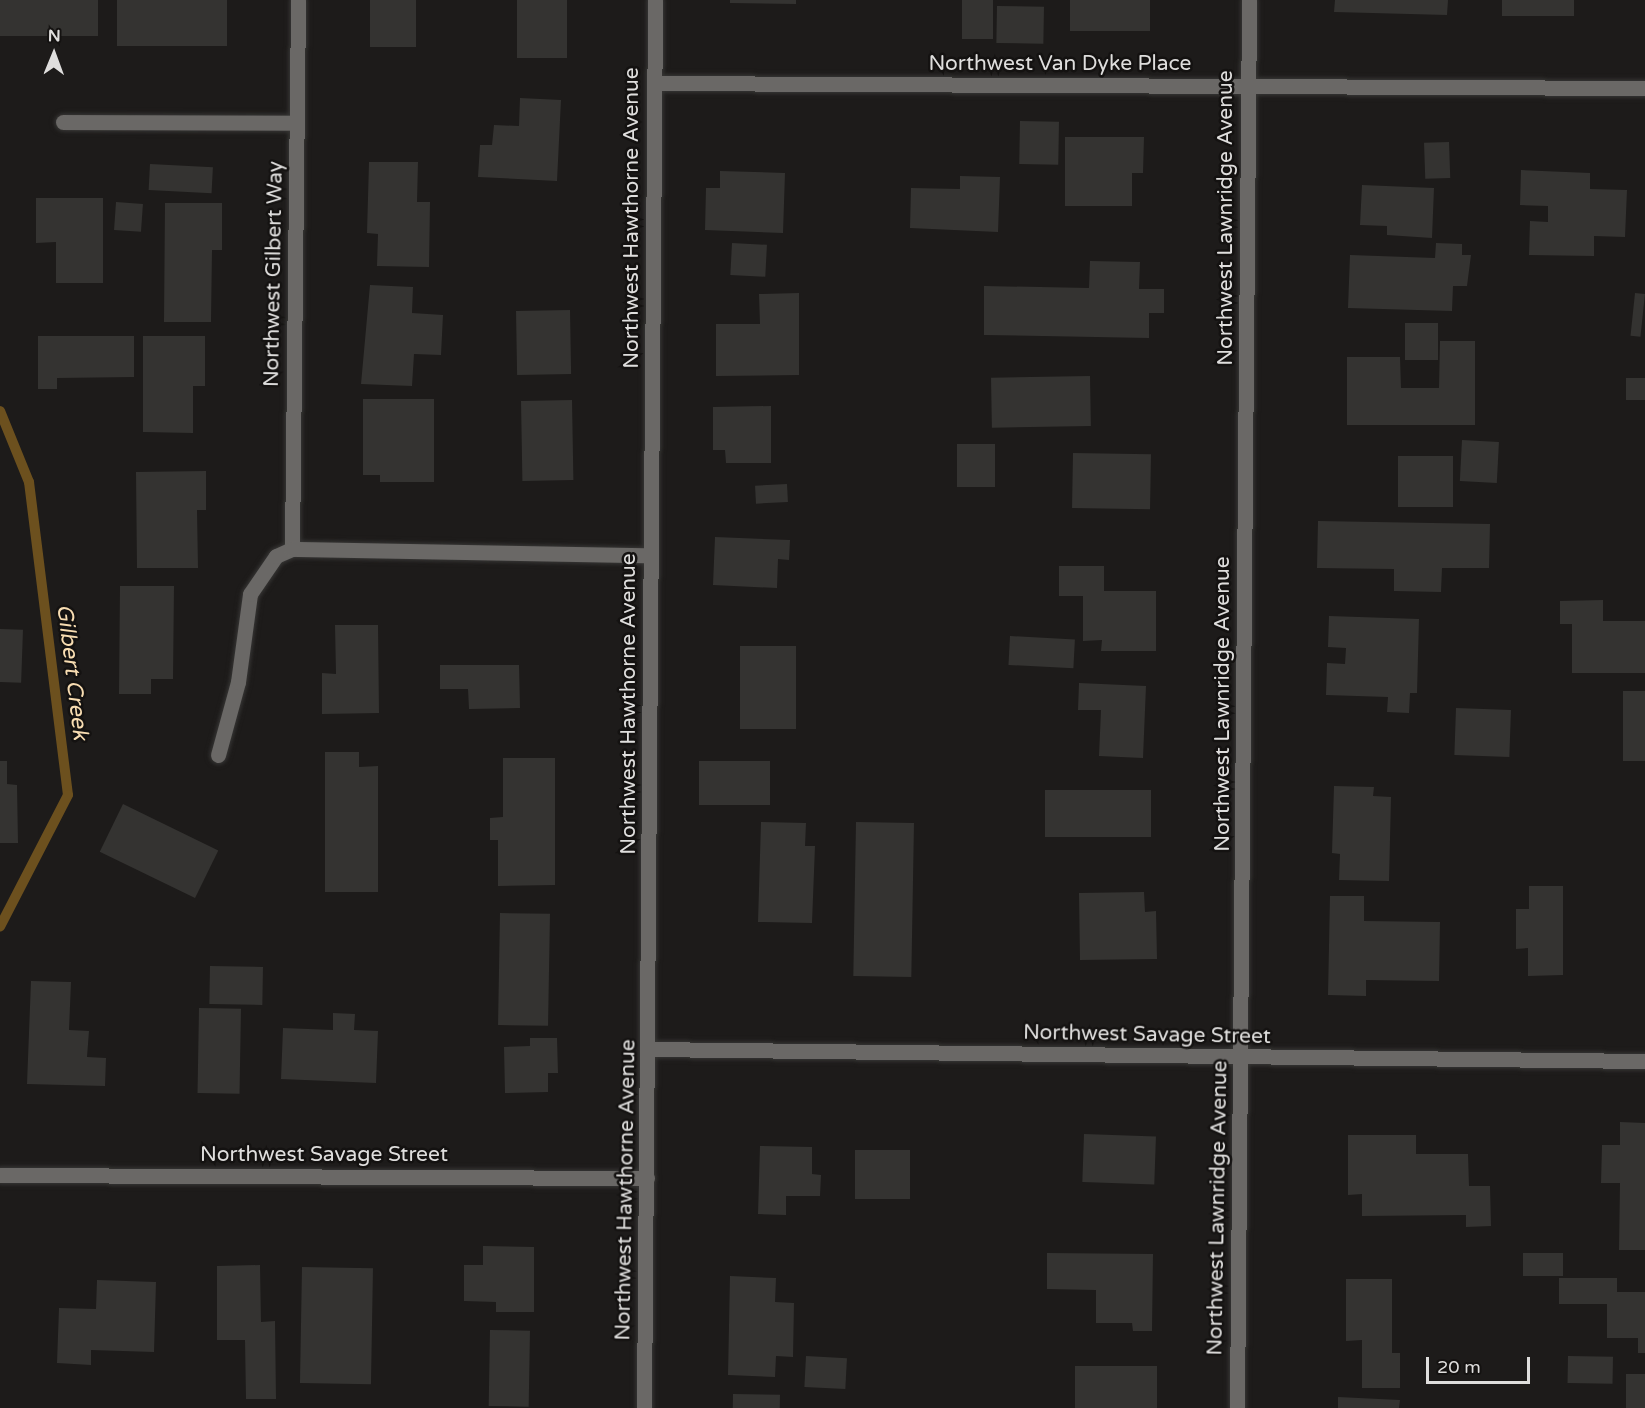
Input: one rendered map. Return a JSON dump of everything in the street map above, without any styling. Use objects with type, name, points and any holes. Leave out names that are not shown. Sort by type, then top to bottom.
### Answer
[{"type":"street","name":"Northwest Gilbert Way","points":[[292,549],[298,0]]},
{"type":"street","name":"Northwest Hawthorne Avenue","points":[[644,1408],[655,0]]},
{"type":"street","name":"Northwest Lawnridge Avenue","points":[[1237,1408],[1249,0]]},
{"type":"street","name":"Northwest Van Dyke Place","points":[[654,83],[1645,88]]},
{"type":"street","points":[[63,122],[297,123]]},
{"type":"street","points":[[218,755],[238,682],[250,594],[276,556],[292,549],[651,555]]},
{"type":"street","name":"Northwest Savage Street","points":[[648,1049],[1240,1058],[1645,1061]]},
{"type":"street","name":"Northwest Savage Street","points":[[0,1175],[647,1178]]},
{"type":"building","points":[[0,0],[98,0],[98,36],[0,36]]},
{"type":"building","points":[[117,0],[227,0],[227,46],[117,46]]},
{"type":"building","points":[[370,0],[416,0],[416,47],[370,47]]},
{"type":"building","points":[[517,0],[567,0],[567,58],[517,58]]},
{"type":"building","points":[[730,0],[796,0],[796,4],[730,3]]},
{"type":"building","points":[[962,0],[993,0],[993,39],[962,39]]},
{"type":"building","points":[[1070,0],[1150,0],[1150,31],[1070,31]]},
{"type":"building","points":[[1335,0],[1448,0],[1447,15],[1334,12]]},
{"type":"building","points":[[1502,0],[1574,0],[1574,16],[1502,16]]},
{"type":"building","points":[[997,6],[1044,7],[1043,44],[996,43]]},
{"type":"building","points":[[520,98],[561,100],[557,181],[478,177],[480,145],[492,145],[494,125],[519,126]]},
{"type":"building","points":[[1020,121],[1059,122],[1058,165],[1019,164]]},
{"type":"building","points":[[1065,137],[1144,137],[1143,173],[1132,173],[1132,206],[1065,206]]},
{"type":"building","points":[[1449,142],[1450,178],[1425,179],[1424,143]]},
{"type":"building","points":[[369,162],[418,162],[417,202],[430,202],[429,267],[377,266],[378,234],[367,233]]},
{"type":"building","points":[[150,164],[213,167],[212,193],[149,190]]},
{"type":"building","points":[[1521,170],[1590,173],[1590,189],[1627,190],[1625,237],[1594,236],[1594,256],[1529,255],[1530,221],[1548,222],[1548,206],[1520,205]]},
{"type":"building","points":[[720,171],[785,173],[783,233],[705,230],[706,188],[720,188]]},
{"type":"building","points":[[960,176],[1000,177],[998,232],[910,228],[911,188],[960,189]]},
{"type":"building","points":[[1362,185],[1434,188],[1432,238],[1387,235],[1387,226],[1360,225]]},
{"type":"building","points":[[36,198],[103,198],[103,283],[56,283],[56,242],[36,243]]},
{"type":"building","points":[[116,202],[143,204],[141,232],[114,230]]},
{"type":"building","points":[[165,203],[222,203],[222,250],[212,250],[211,322],[164,322]]},
{"type":"building","points":[[732,243],[767,245],[765,277],[730,275]]},
{"type":"building","points":[[1436,243],[1462,244],[1462,255],[1471,255],[1467,286],[1453,286],[1452,311],[1348,308],[1350,255],[1435,258]]},
{"type":"building","points":[[1090,261],[1140,262],[1139,289],[1164,289],[1164,313],[1149,313],[1149,338],[984,335],[984,286],[1089,288]]},
{"type":"building","points":[[370,285],[413,287],[412,313],[443,315],[441,355],[414,354],[412,386],[361,384]]},
{"type":"building","points":[[799,293],[799,375],[716,376],[716,324],[760,324],[759,294]]},
{"type":"building","points":[[1635,293],[1645,294],[1640,337],[1631,336]]},
{"type":"building","points":[[570,310],[571,374],[517,375],[516,311]]},
{"type":"building","points":[[1405,323],[1438,323],[1438,360],[1405,360]]},
{"type":"building","points":[[38,336],[134,336],[134,377],[57,378],[57,389],[38,389]]},
{"type":"building","points":[[143,336],[205,336],[205,386],[193,386],[193,433],[143,432]]},
{"type":"building","points":[[1440,341],[1475,341],[1475,425],[1347,425],[1347,357],[1400,357],[1401,388],[1439,388]]},
{"type":"building","points":[[1090,376],[1091,426],[992,428],[991,378]]},
{"type":"building","points":[[1626,378],[1645,378],[1645,400],[1626,400]]},
{"type":"building","points":[[363,399],[434,399],[434,482],[380,482],[380,475],[363,475]]},
{"type":"building","points":[[572,400],[573,480],[522,481],[521,401]]},
{"type":"building","points":[[771,406],[771,463],[726,463],[725,450],[713,450],[713,407]]},
{"type":"building","points":[[1462,440],[1499,442],[1497,483],[1460,481]]},
{"type":"building","points":[[957,444],[995,444],[995,487],[957,487]]},
{"type":"building","points":[[1073,453],[1151,454],[1150,509],[1072,508]]},
{"type":"building","points":[[1398,456],[1453,456],[1453,507],[1398,507]]},
{"type":"building","points":[[206,471],[206,510],[197,510],[198,568],[137,568],[136,472]]},
{"type":"building","points":[[787,484],[788,502],[756,504],[755,486]]},
{"type":"building","points":[[1318,521],[1490,524],[1489,568],[1442,568],[1441,592],[1394,591],[1394,569],[1317,568]]},
{"type":"building","points":[[715,537],[790,540],[789,560],[778,559],[777,588],[713,585]]},
{"type":"building","points":[[1059,566],[1104,566],[1104,591],[1156,591],[1156,651],[1101,651],[1102,640],[1083,641],[1083,596],[1059,596]]},
{"type":"building","points":[[120,586],[174,586],[173,679],[151,679],[151,694],[119,694]]},
{"type":"building","points":[[1603,600],[1603,621],[1645,621],[1645,673],[1572,673],[1572,624],[1560,624],[1560,601]]},
{"type":"building","points":[[1329,616],[1419,619],[1417,693],[1410,693],[1409,713],[1387,712],[1388,697],[1326,695],[1327,663],[1345,664],[1346,648],[1328,647]]},
{"type":"building","points":[[335,625],[378,625],[379,713],[322,714],[322,673],[336,674]]},
{"type":"building","points":[[0,629],[23,630],[21,683],[0,682]]},
{"type":"building","points":[[1010,636],[1075,639],[1073,668],[1008,665]]},
{"type":"building","points":[[740,646],[796,646],[796,729],[740,729]]},
{"type":"building","points":[[440,665],[519,665],[520,708],[469,709],[468,689],[440,689]]},
{"type":"building","points":[[1079,683],[1146,686],[1143,758],[1099,756],[1101,710],[1078,710]]},
{"type":"building","points":[[1623,691],[1645,691],[1645,761],[1623,761]]},
{"type":"building","points":[[1456,708],[1511,710],[1509,757],[1454,755]]},
{"type":"building","points":[[325,752],[359,752],[359,767],[378,766],[378,892],[325,892]]},
{"type":"building","points":[[503,758],[555,758],[555,885],[498,886],[498,840],[490,840],[490,818],[503,817]]},
{"type":"building","points":[[0,761],[7,761],[7,784],[17,785],[18,843],[0,843]]},
{"type":"building","points":[[699,761],[770,761],[770,805],[699,805]]},
{"type":"building","points":[[1334,786],[1374,787],[1373,796],[1391,797],[1389,881],[1339,880],[1340,854],[1332,853]]},
{"type":"building","points":[[1045,790],[1151,790],[1151,837],[1045,837]]},
{"type":"building","points":[[123,804],[218,850],[195,898],[100,852]]},
{"type":"building","points":[[761,822],[806,823],[805,846],[815,846],[812,923],[758,922]]},
{"type":"building","points":[[856,822],[914,823],[911,977],[853,976]]},
{"type":"building","points":[[1529,886],[1563,886],[1563,975],[1528,976],[1528,948],[1516,949],[1516,909],[1529,909]]},
{"type":"building","points":[[1144,892],[1145,912],[1156,911],[1157,959],[1080,960],[1079,893]]},
{"type":"building","points":[[1330,896],[1364,896],[1364,921],[1440,922],[1439,981],[1366,980],[1366,996],[1328,995]]},
{"type":"building","points":[[500,913],[550,914],[548,1026],[498,1025]]},
{"type":"building","points":[[210,966],[263,967],[262,1005],[209,1004]]},
{"type":"building","points":[[31,981],[71,982],[69,1030],[89,1031],[87,1057],[106,1058],[105,1086],[27,1084]]},
{"type":"building","points":[[199,1008],[241,1009],[240,1094],[198,1093]]},
{"type":"building","points":[[333,1013],[355,1014],[354,1030],[378,1031],[376,1083],[281,1079],[283,1028],[333,1030]]},
{"type":"building","points":[[530,1038],[557,1038],[558,1073],[548,1073],[548,1092],[505,1093],[504,1047],[530,1046]]},
{"type":"building","points":[[1620,1122],[1645,1123],[1645,1250],[1619,1250],[1620,1183],[1601,1183],[1602,1145],[1620,1145]]},
{"type":"building","points":[[1084,1134],[1156,1137],[1154,1184],[1082,1182]]},
{"type":"building","points":[[1348,1135],[1416,1135],[1416,1154],[1468,1154],[1469,1186],[1490,1186],[1491,1226],[1466,1227],[1466,1215],[1362,1216],[1362,1194],[1348,1195]]},
{"type":"building","points":[[760,1146],[812,1147],[812,1174],[821,1175],[820,1196],[786,1196],[786,1215],[758,1214]]},
{"type":"building","points":[[855,1150],[910,1150],[910,1199],[855,1199]]},
{"type":"building","points":[[483,1246],[534,1247],[534,1312],[496,1312],[496,1302],[464,1301],[464,1265],[483,1265]]},
{"type":"building","points":[[1047,1253],[1153,1254],[1152,1331],[1133,1331],[1132,1323],[1096,1323],[1096,1290],[1047,1289]]},
{"type":"building","points":[[1523,1253],[1563,1253],[1563,1276],[1523,1276]]},
{"type":"building","points":[[260,1265],[261,1322],[275,1321],[276,1399],[246,1399],[245,1340],[217,1340],[217,1266]]},
{"type":"building","points":[[302,1267],[373,1268],[371,1384],[300,1383]]},
{"type":"building","points":[[730,1276],[776,1278],[775,1302],[794,1303],[793,1357],[776,1356],[775,1377],[728,1375]]},
{"type":"building","points":[[1559,1278],[1617,1278],[1617,1292],[1645,1292],[1645,1353],[1638,1353],[1638,1338],[1607,1338],[1607,1304],[1559,1304]]},
{"type":"building","points":[[1346,1279],[1392,1279],[1392,1353],[1400,1353],[1400,1388],[1362,1388],[1362,1340],[1346,1341]]},
{"type":"building","points":[[97,1280],[156,1282],[154,1352],[91,1350],[91,1365],[57,1363],[59,1308],[96,1309]]},
{"type":"building","points":[[490,1330],[530,1331],[529,1407],[489,1406]]},
{"type":"building","points":[[806,1356],[847,1358],[845,1389],[804,1387]]},
{"type":"building","points":[[1568,1356],[1613,1357],[1613,1384],[1568,1383]]},
{"type":"building","points":[[1075,1366],[1157,1366],[1157,1408],[1075,1408]]},
{"type":"building","points":[[1626,1374],[1645,1374],[1645,1408],[1626,1408]]},
{"type":"building","points":[[733,1394],[780,1395],[780,1408],[733,1408]]},
{"type":"building","points":[[1338,1397],[1400,1400],[1399,1408],[1338,1408]]},
{"type":"waterway","name":"Gilbert Creek","points":[[0,411],[29,482],[68,795],[0,927]]}]
